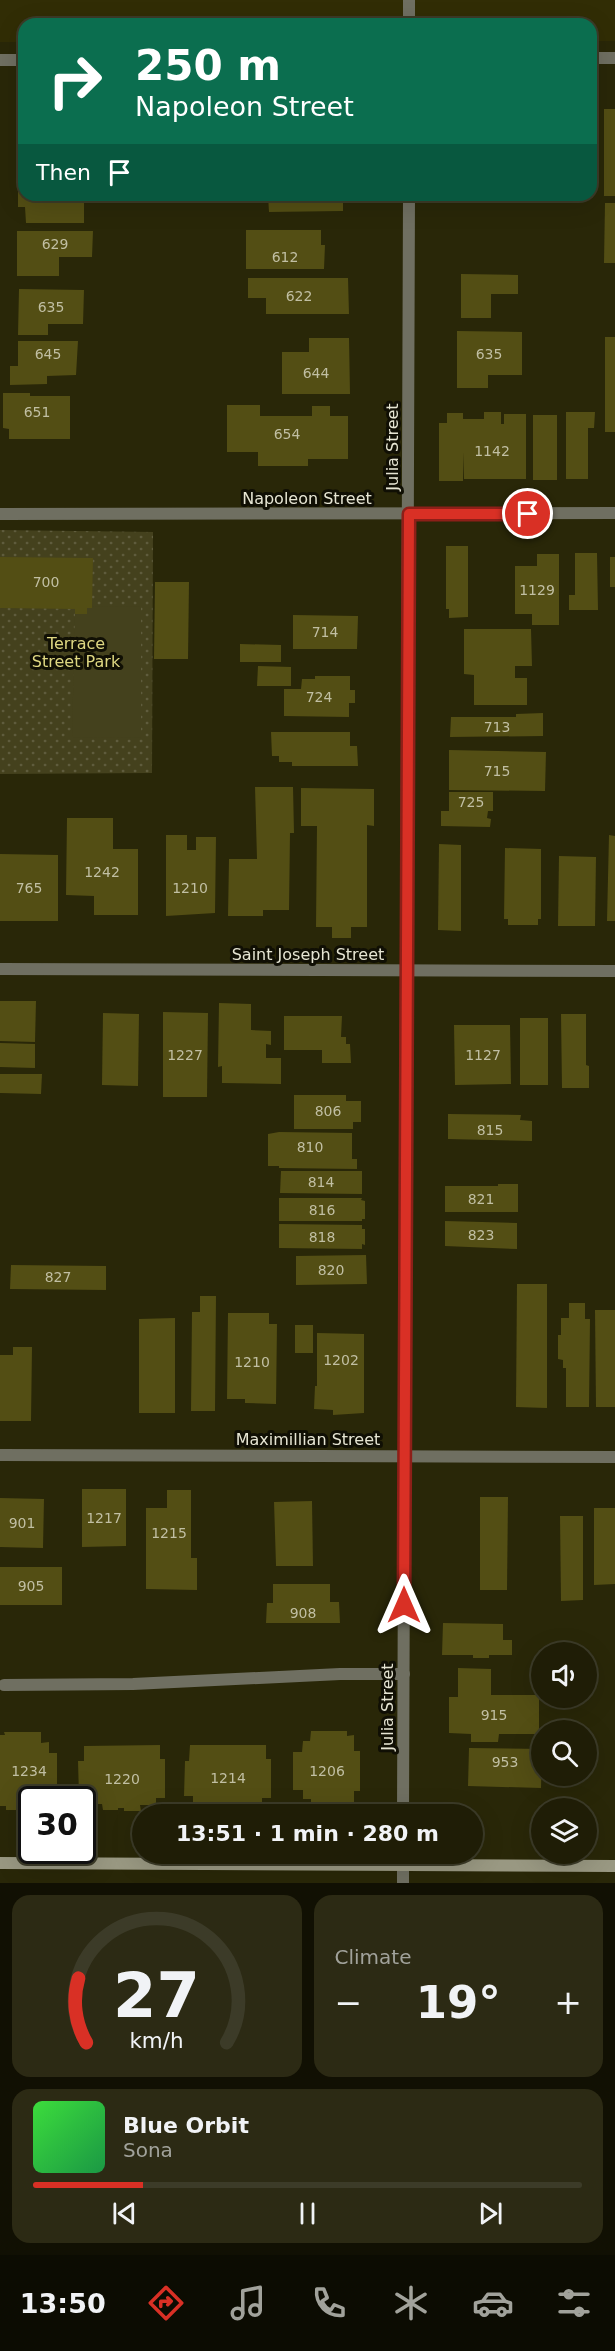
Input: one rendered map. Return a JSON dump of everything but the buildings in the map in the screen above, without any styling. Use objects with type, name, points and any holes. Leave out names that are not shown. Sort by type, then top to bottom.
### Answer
[{"type":"main road","points":[[0,1863],[132,1862]]},
{"type":"main road","points":[[483,1862],[615,1866]]},
{"type":"street","points":[[409,0],[409,18]]},
{"type":"street","points":[[597,58],[615,58]]},
{"type":"street","points":[[0,60],[18,60]]},
{"type":"street","name":"Julia Street","points":[[403,1804],[409,201]]},
{"type":"street","name":"Napoleon Street","points":[[0,514],[615,513]]},
{"type":"street","name":"Saint Joseph Street","points":[[0,969],[615,971]]},
{"type":"street","name":"Maximillian Street","points":[[0,1455],[615,1457]]},
{"type":"street","points":[[4,1685],[133,1684],[340,1674],[404,1674]]},
{"type":"street","points":[[403,1864],[403,1883]]},
{"type":"shaded area","points":[[0,0],[615,0],[615,41],[597,41],[597,18],[18,18],[18,42],[0,42]]},
{"type":"green space","name":"Terrace Street Park","points":[[0,530],[153,532],[152,773],[0,774]]},
{"type":"green space","points":[[93,606],[141,607],[141,738],[72,737],[75,614],[86,614],[87,608]]},
{"type":"route","points":[[404,1605],[409,514],[528,514]]}]
